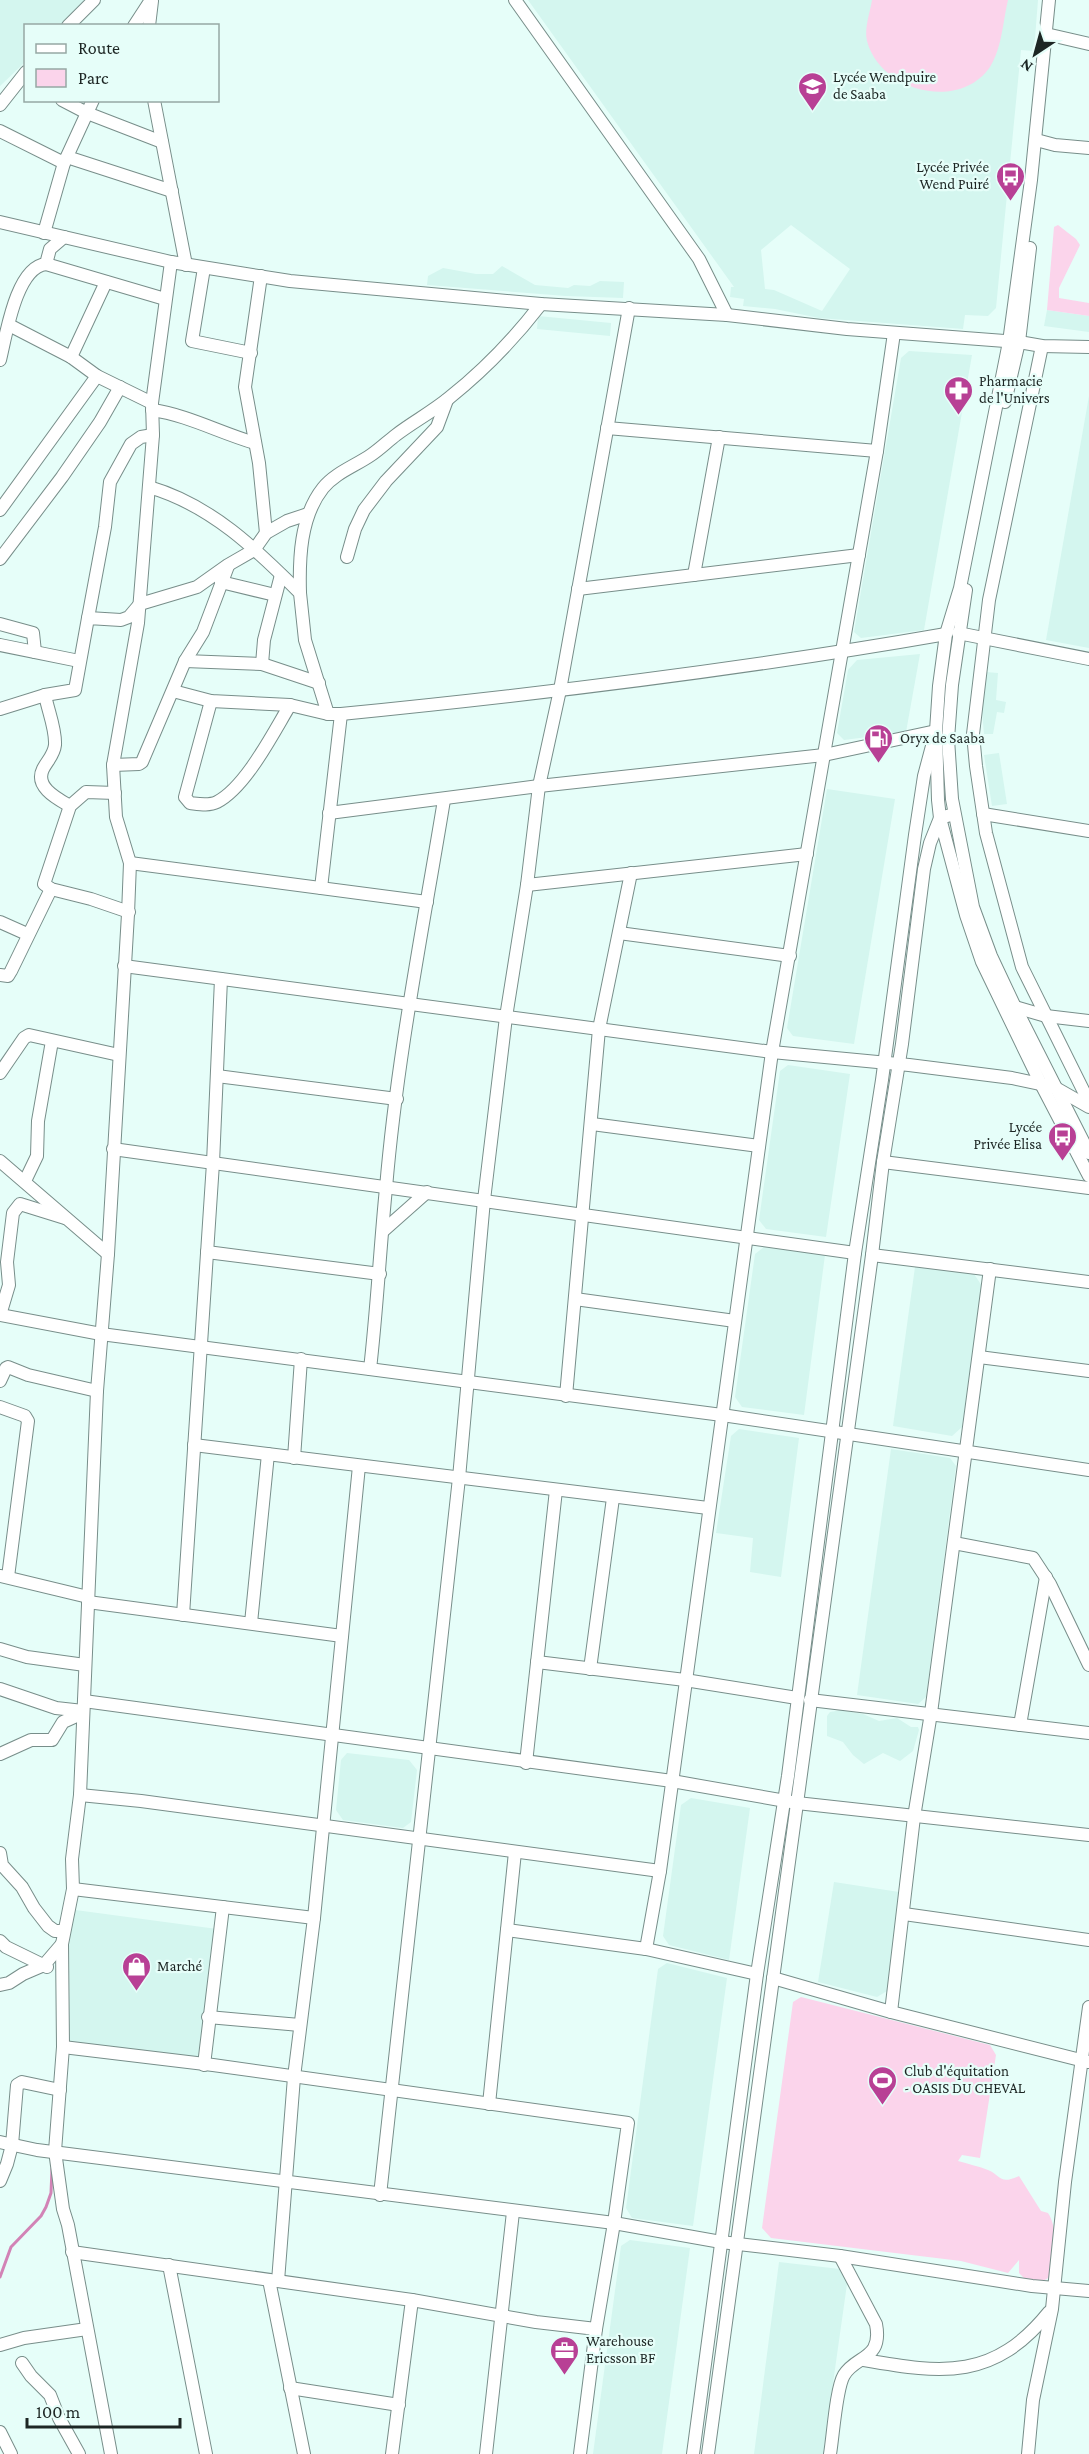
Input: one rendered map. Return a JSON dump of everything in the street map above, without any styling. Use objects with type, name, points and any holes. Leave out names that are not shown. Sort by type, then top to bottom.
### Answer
[{"type":"street","points":[[70,24],[94,0]]},
{"type":"street","points":[[135,24],[151,0]]},
{"type":"street","points":[[149,24],[151,0]]},
{"type":"street","points":[[515,0],[699,259],[727,315]]},
{"type":"street","points":[[1014,342],[1049,0]]},
{"type":"street","points":[[1046,34],[1089,44]]},
{"type":"street","points":[[1046,34],[1040,141],[1014,342],[987,486],[939,686],[936,731],[940,818],[966,915],[982,962],[1089,1176]]},
{"type":"street","points":[[0,105],[24,78]]},
{"type":"street","points":[[66,102],[87,113],[162,142]]},
{"type":"street","points":[[44,233],[65,160],[92,102]]},
{"type":"street","points":[[154,102],[186,265]]},
{"type":"street","points":[[0,131],[65,160],[172,191]]},
{"type":"street","points":[[1040,141],[1055,145],[1089,148]]},
{"type":"street","points":[[0,222],[171,262],[290,281],[541,304],[727,315],[1042,346],[1089,347]]},
{"type":"street","points":[[46,264],[50,249],[64,237]]},
{"type":"street","points":[[111,2454],[63,2209],[55,2151],[63,2047],[60,1977],[62,1938],[74,1889],[72,1859],[80,1795],[96,1391],[108,1254],[129,912],[130,863],[116,817],[113,765],[140,604],[153,435],[152,407],[171,262]]},
{"type":"street","points":[[0,360],[6,318],[34,267],[46,264],[165,299]]},
{"type":"street","points":[[204,268],[192,340],[250,353]]},
{"type":"street","points":[[261,276],[245,387],[255,443],[266,533]]},
{"type":"street","points":[[71,357],[106,282]]},
{"type":"street","points":[[328,714],[305,640],[300,593],[303,536],[308,514],[322,490],[333,478],[370,455],[447,400],[483,369],[541,304]]},
{"type":"street","points":[[380,2195],[459,1478],[484,1200],[506,1017],[527,885],[539,786],[560,690],[629,308]]},
{"type":"street","points":[[6,318],[71,357],[97,376],[152,407],[222,434],[255,443]]},
{"type":"street","points":[[646,1949],[660,1870],[772,1052],[877,451],[894,333]]},
{"type":"street","points":[[1042,346],[983,639],[973,734],[983,814],[1022,967],[1089,1105]]},
{"type":"street","points":[[0,510],[97,376]]},
{"type":"street","points":[[2,552],[63,477],[100,422],[120,387]]},
{"type":"street","points":[[347,557],[355,529],[364,510],[386,482],[437,427],[447,400]]},
{"type":"street","points":[[607,428],[877,451]]},
{"type":"street","points":[[0,709],[45,695],[75,690],[105,527],[110,482],[131,444],[141,437],[153,435]]},
{"type":"street","points":[[694,575],[719,437]]},
{"type":"street","points":[[149,487],[200,508],[229,528],[300,593]]},
{"type":"street","points":[[88,618],[121,620],[129,617],[140,604],[197,587],[254,550],[266,533],[287,521],[308,514]]},
{"type":"street","points":[[578,589],[859,555]]},
{"type":"street","points":[[113,765],[142,762],[185,662],[203,632],[228,565]]},
{"type":"street","points":[[262,664],[264,640],[281,575]]},
{"type":"street","points":[[221,582],[275,594]]},
{"type":"street","points":[[0,624],[33,633],[35,652]]},
{"type":"street","points":[[952,633],[948,739],[950,784],[973,908],[991,956],[1015,1007],[1089,1152]]},
{"type":"street","points":[[173,690],[211,701],[290,705],[328,714],[341,714],[560,690],[842,652],[952,633],[1089,659]]},
{"type":"street","points":[[0,645],[79,661]]},
{"type":"street","points":[[185,662],[262,664],[319,683]]},
{"type":"street","points":[[45,695],[55,735],[55,748],[51,759],[43,768],[42,783],[55,798],[70,806]]},
{"type":"street","points":[[211,701],[185,797],[190,803],[216,802],[237,784],[260,756],[290,705]]},
{"type":"street","points":[[321,888],[341,714]]},
{"type":"street","points":[[329,813],[539,786],[824,755],[936,731]]},
{"type":"street","points":[[693,2454],[757,1974],[784,1800],[855,1253],[924,776],[936,731]]},
{"type":"street","points":[[115,793],[86,792],[70,806],[45,880],[46,887],[51,889],[129,912]]},
{"type":"street","points":[[370,1369],[386,1187],[409,1005],[444,800]]},
{"type":"street","points":[[940,818],[954,814]]},
{"type":"street","points":[[983,814],[1089,831]]},
{"type":"street","points":[[708,2454],[924,868],[930,843],[940,818]]},
{"type":"street","points":[[527,885],[807,854]]},
{"type":"street","points":[[130,863],[427,902]]},
{"type":"street","points":[[566,1396],[599,1029],[631,873]]},
{"type":"street","points":[[0,975],[8,976],[51,889]]},
{"type":"street","points":[[0,922],[27,934]]},
{"type":"street","points":[[620,933],[790,956]]},
{"type":"street","points":[[124,966],[772,1052],[899,1064],[1040,1082],[1089,1105]]},
{"type":"street","points":[[183,1614],[213,1163],[221,979]]},
{"type":"street","points":[[1015,1007],[1046,1016],[1089,1022]]},
{"type":"street","points":[[0,1073],[27,1035],[119,1055]]},
{"type":"street","points":[[25,1181],[37,1156],[38,1122],[52,1041]]},
{"type":"street","points":[[217,1076],[397,1100]]},
{"type":"street","points":[[592,1124],[759,1146]]},
{"type":"street","points":[[113,1149],[747,1236],[855,1253]]},
{"type":"street","points":[[0,1161],[108,1254]]},
{"type":"street","points":[[883,1162],[1089,1188]]},
{"type":"street","points":[[383,1231],[428,1192]]},
{"type":"street","points":[[65,1218],[20,1204],[16,1207],[13,1213],[8,1251],[9,1285],[0,1315],[101,1334],[722,1415],[1089,1470]]},
{"type":"street","points":[[207,1252],[380,1274]]},
{"type":"street","points":[[872,1255],[1089,1282]]},
{"type":"street","points":[[891,2012],[914,1817],[931,1713],[990,1269]]},
{"type":"street","points":[[575,1299],[735,1321]]},
{"type":"street","points":[[979,1357],[1089,1371]]},
{"type":"street","points":[[294,1458],[301,1359]]},
{"type":"street","points":[[0,1381],[8,1367],[28,1375],[96,1391]]},
{"type":"street","points":[[0,1407],[25,1416],[27,1421],[4,1576],[88,1599],[342,1636]]},
{"type":"street","points":[[194,1445],[708,1508]]},
{"type":"street","points":[[251,1623],[268,1454]]},
{"type":"street","points":[[304,2454],[290,2388],[273,2280],[286,2182],[294,2077],[314,1918],[359,1466]]},
{"type":"street","points":[[526,1763],[556,1490]]},
{"type":"street","points":[[590,1669],[613,1498]]},
{"type":"street","points":[[954,1543],[1030,1556],[1046,1577],[1085,1647],[1089,1665]]},
{"type":"street","points":[[1020,1725],[1046,1577]]},
{"type":"street","points":[[0,1649],[27,1657],[85,1665]]},
{"type":"street","points":[[537,1662],[685,1680],[797,1698]]},
{"type":"street","points":[[0,1689],[56,1707],[332,1736],[672,1782],[797,1803],[1089,1835]]},
{"type":"street","points":[[810,1700],[1089,1733]]},
{"type":"street","points":[[0,1754],[31,1740],[52,1740],[63,1722],[83,1709]]},
{"type":"street","points":[[80,1795],[660,1870]]},
{"type":"street","points":[[489,2104],[515,1852]]},
{"type":"street","points":[[1,1862],[22,1887],[33,1908],[62,1938]]},
{"type":"street","points":[[74,1889],[314,1918]]},
{"type":"street","points":[[204,2065],[223,1907]]},
{"type":"street","points":[[904,1914],[1089,1940]]},
{"type":"street","points":[[507,1930],[646,1949],[757,1974]]},
{"type":"street","points":[[0,1985],[9,1983],[44,1965],[62,1938]]},
{"type":"street","points":[[0,1941],[16,1953],[44,1965],[60,1977]]},
{"type":"street","points":[[772,1978],[891,2012],[1086,2061]]},
{"type":"street","points":[[1028,2454],[1033,2400],[1052,2308],[1065,2182],[1086,2061],[1089,2007]]},
{"type":"street","points":[[208,2017],[300,2025]]},
{"type":"street","points":[[63,2047],[628,2123],[596,2329],[580,2454]]},
{"type":"street","points":[[0,2181],[7,2164],[6,2144],[16,2089],[20,2082],[60,2090]]},
{"type":"street","points":[[6,2144],[380,2195],[614,2223],[721,2242],[840,2256],[1054,2288],[1089,2291]]},
{"type":"street","points":[[486,2454],[513,2212]]},
{"type":"street","points":[[72,2252],[596,2329]]},
{"type":"street","points":[[830,2454],[843,2376],[864,2360],[876,2344],[878,2336],[876,2324],[840,2256]]},
{"type":"street","points":[[169,2265],[206,2454]]},
{"type":"street","points":[[392,2454],[411,2300]]},
{"type":"street","points":[[864,2360],[931,2369],[968,2368],[986,2363],[1012,2349],[1028,2337],[1052,2308]]},
{"type":"street","points":[[0,2345],[24,2338],[87,2329]]},
{"type":"street","points":[[22,2362],[31,2376],[50,2395],[59,2418],[79,2454]]},
{"type":"street","points":[[290,2388],[399,2405]]},
{"type":"street","points":[[0,2432],[11,2454]]},
{"type":"shaded area","points":[[0,0],[91,0],[65,24],[24,24],[24,63],[0,86]]},
{"type":"shaded area","name":"Lycée Wendpuire de Saaba","points":[[528,0],[1038,0],[1034,51],[1021,50],[996,308],[988,316],[965,315],[963,329],[819,318],[775,309],[743,306],[744,299],[730,297],[731,287],[734,287]],"holes":[[[791,225],[850,269],[822,311],[774,290],[765,289],[761,250]]]},
{"type":"shaded area","points":[[502,266],[535,285],[568,288],[574,285],[590,286],[600,281],[624,282],[623,298],[427,285],[428,276],[443,268],[476,274],[493,274]]},
{"type":"shaded area","points":[[1047,310],[1089,316],[1089,332],[1044,326]]},
{"type":"shaded area","points":[[538,316],[611,323],[610,336],[537,329]]},
{"type":"shaded area","points":[[909,351],[972,355],[924,630],[861,638],[854,632],[901,358]]},
{"type":"shaded area","points":[[1089,396],[1089,648],[1046,640]]},
{"type":"shaded area","points":[[920,654],[906,732],[844,740],[837,733],[848,670],[857,660]]},
{"type":"shaded area","points":[[986,672],[998,673],[996,700],[1006,702],[1004,713],[997,712],[993,734],[984,734],[982,711]]},
{"type":"shaded area","points":[[999,753],[1007,804],[992,806],[984,755]]},
{"type":"shaded area","points":[[827,789],[895,799],[854,1044],[793,1036],[787,1028]]},
{"type":"shaded area","points":[[788,1065],[850,1074],[826,1237],[766,1229],[759,1220],[780,1071]]},
{"type":"shaded area","points":[[764,1247],[825,1255],[804,1415],[742,1407],[735,1397],[755,1254]]},
{"type":"shaded area","points":[[915,1267],[974,1274],[982,1286],[962,1427],[952,1436],[893,1426]]},
{"type":"shaded area","points":[[739,1429],[799,1438],[781,1577],[750,1572],[753,1538],[716,1533],[731,1436]]},
{"type":"shaded area","points":[[891,1449],[950,1458],[956,1466],[926,1697],[918,1704],[857,1695]]},
{"type":"shaded area","points":[[842,1710],[863,1714],[879,1721],[897,1718],[911,1727],[918,1727],[913,1751],[900,1761],[883,1753],[864,1764],[843,1742],[827,1736],[827,1716],[830,1712]]},
{"type":"shaded area","points":[[347,1753],[409,1760],[417,1770],[411,1822],[403,1828],[343,1820],[336,1810],[341,1760]]},
{"type":"shaded area","points":[[691,1798],[750,1808],[729,1960],[669,1945],[663,1936],[681,1805]]},
{"type":"shaded area","points":[[834,1882],[899,1892],[887,1991],[877,1997],[818,1982]]},
{"type":"shaded area","points":[[68,1909],[217,1929],[201,2064],[60,2044]]},
{"type":"shaded area","points":[[667,1963],[727,1978],[693,2226],[632,2218],[626,2208],[658,1969]]},
{"type":"shaded area","points":[[630,2240],[690,2248],[662,2454],[593,2454],[621,2246]]},
{"type":"shaded area","points":[[779,2262],[840,2269],[848,2277],[823,2454],[754,2454]]},
{"type":"green space","points":[[872,0],[1008,0],[1000,43],[990,67],[976,81],[960,89],[941,92],[922,90],[903,83],[887,72],[875,58],[866,36]]},
{"type":"green space","points":[[1058,225],[1080,245],[1059,288],[1059,298],[1089,303],[1089,316],[1047,310],[1054,227]]},
{"type":"green space","name":"Club d'équitation - OASIS DU CHEVAL","points":[[801,1997],[990,2045],[996,2055],[980,2158],[962,2155],[958,2161],[993,2172],[1004,2180],[1019,2176],[1041,2211],[1048,2213],[1055,2236],[1056,2256],[1052,2273],[1048,2278],[1040,2280],[1024,2278],[1019,2273],[1019,2260],[1008,2273],[961,2261],[771,2238],[762,2228],[793,2002]]},
{"type":"waterway","points":[[0,2277],[11,2247],[41,2216],[46,2207],[51,2193],[52,2169]]},
{"type":"place","name":"Lycée Wendpuire de Saaba","points":[[812,112]]},
{"type":"place","name":"Lycée Privée Wend Puiré","points":[[1010,202]]},
{"type":"place","name":"Pharmacie de l'Univers","points":[[958,416]]},
{"type":"place","name":"Oryx de Saaba","points":[[879,764]]},
{"type":"place","name":"Lycée Privée Elisa","points":[[1063,1162]]},
{"type":"place","name":"Marché","points":[[136,1992]]},
{"type":"place","name":"Club d'équitation - OASIS DU CHEVAL","points":[[883,2106]]},
{"type":"place","name":"Warehouse Ericsson BF","points":[[565,2376]]}]
